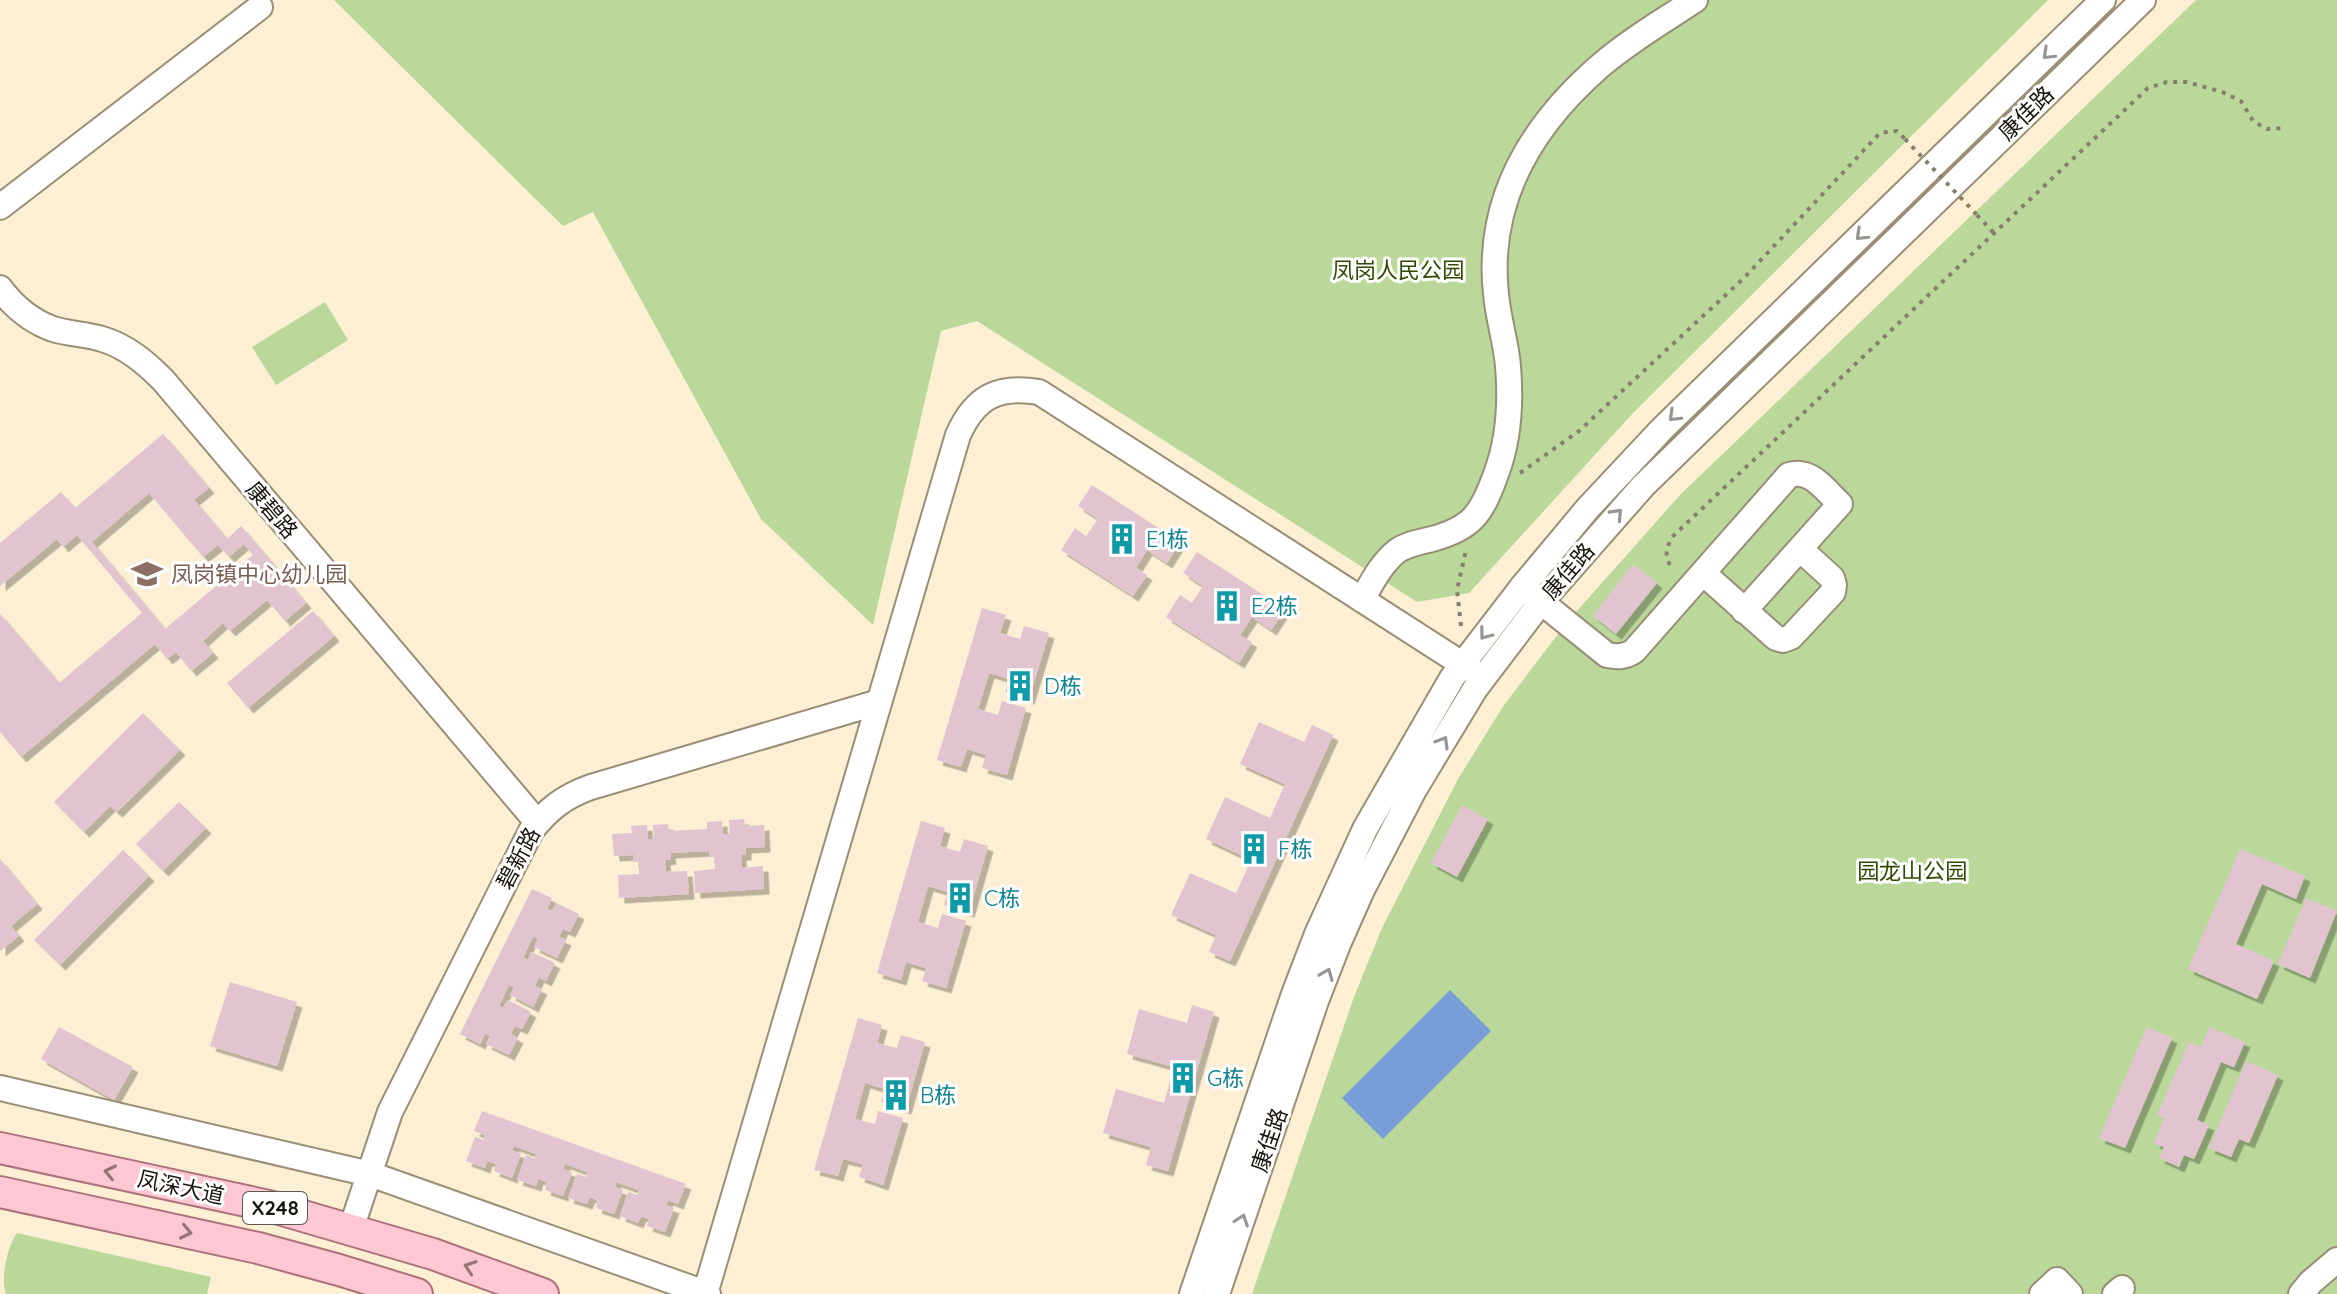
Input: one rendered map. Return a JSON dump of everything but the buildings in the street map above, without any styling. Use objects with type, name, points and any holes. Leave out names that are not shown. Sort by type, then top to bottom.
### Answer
[{"type":"main road","name":"凤深大道","points":[[0,1148],[269,1206],[433,1254],[543,1294]]},
{"type":"main road","name":"凤深大道","points":[[1,1194],[258,1248],[417,1294]]},
{"type":"street","points":[[1362,600],[1379,570],[1400,549],[1466,526],[1478,514],[1488,495],[1506,444],[1509,408],[1508,366],[1496,294],[1494,242],[1506,195],[1525,152],[1567,98],[1601,65],[1695,0]]},
{"type":"street","name":"康佳路","points":[[1217,1294],[1316,1001],[1362,890],[1414,790],[1531,594],[1607,488],[1662,429],[2103,0]]},
{"type":"street","name":"康佳路","points":[[1192,1294],[1322,920],[1379,803],[1452,678],[1531,594],[1607,525],[1681,448],[2143,0]]},
{"type":"street","points":[[0,207],[260,7]]},
{"type":"street","name":"康碧路","points":[[0,288],[12,304],[32,319],[55,330],[104,339],[126,349],[154,372],[537,822]]},
{"type":"street","points":[[0,1088],[370,1174],[706,1294],[958,435],[967,417],[981,402],[999,392],[1019,389],[1039,392],[1483,678]]},
{"type":"street","points":[[1531,594],[1607,655],[1621,657],[1634,651],[1789,475],[1807,473],[1840,504],[1744,611]]},
{"type":"street","points":[[1703,573],[1776,638],[1783,640],[1791,637],[1833,592],[1832,578],[1800,549]]},
{"type":"street","name":"碧新路","points":[[351,1229],[390,1112],[537,822],[557,803],[591,787],[879,702]]},
{"type":"street","points":[[2301,1294],[2337,1260]]},
{"type":"street","points":[[2042,1294],[2057,1280],[2070,1294]]},
{"type":"path","points":[[1670,565],[1666,548],[1672,537],[2148,88],[2167,82],[2187,82],[2222,92],[2241,101],[2253,121],[2267,129],[2286,128]]},
{"type":"path","points":[[1488,495],[1579,431],[1744,278],[1880,133],[1897,131],[1994,233]]},
{"type":"path","points":[[1461,626],[1457,590],[1468,541],[1466,526]]},
{"type":"green space","name":"凤岗人民公园","points":[[334,0],[2048,0],[1634,412],[1469,593],[1417,602],[977,321],[941,331],[873,625],[761,519],[593,212],[563,226]]},
{"type":"green space","name":"园龙山公园","points":[[2196,0],[2337,0],[2337,1294],[1252,1294],[1354,997],[1382,928],[1458,779],[1504,705],[1568,621],[1681,494]]},
{"type":"green space","points":[[325,302],[348,340],[276,385],[252,347]]},
{"type":"green space","points":[[17,1233],[211,1277],[207,1294],[6,1294],[6,1264]]},
{"type":"water","points":[[1450,990],[1491,1031],[1383,1139],[1342,1098]]},
{"type":"place","name":"E1栋","points":[[1122,539]]},
{"type":"place","name":"凤岗镇中心幼儿园","points":[[147,574]]},
{"type":"place","name":"E2栋","points":[[1227,606]]},
{"type":"place","name":"D栋","points":[[1020,686]]},
{"type":"place","name":"F栋","points":[[1254,849]]},
{"type":"place","name":"C栋","points":[[960,898]]},
{"type":"place","name":"G栋","points":[[1183,1078]]},
{"type":"place","name":"B栋","points":[[896,1095]]}]
